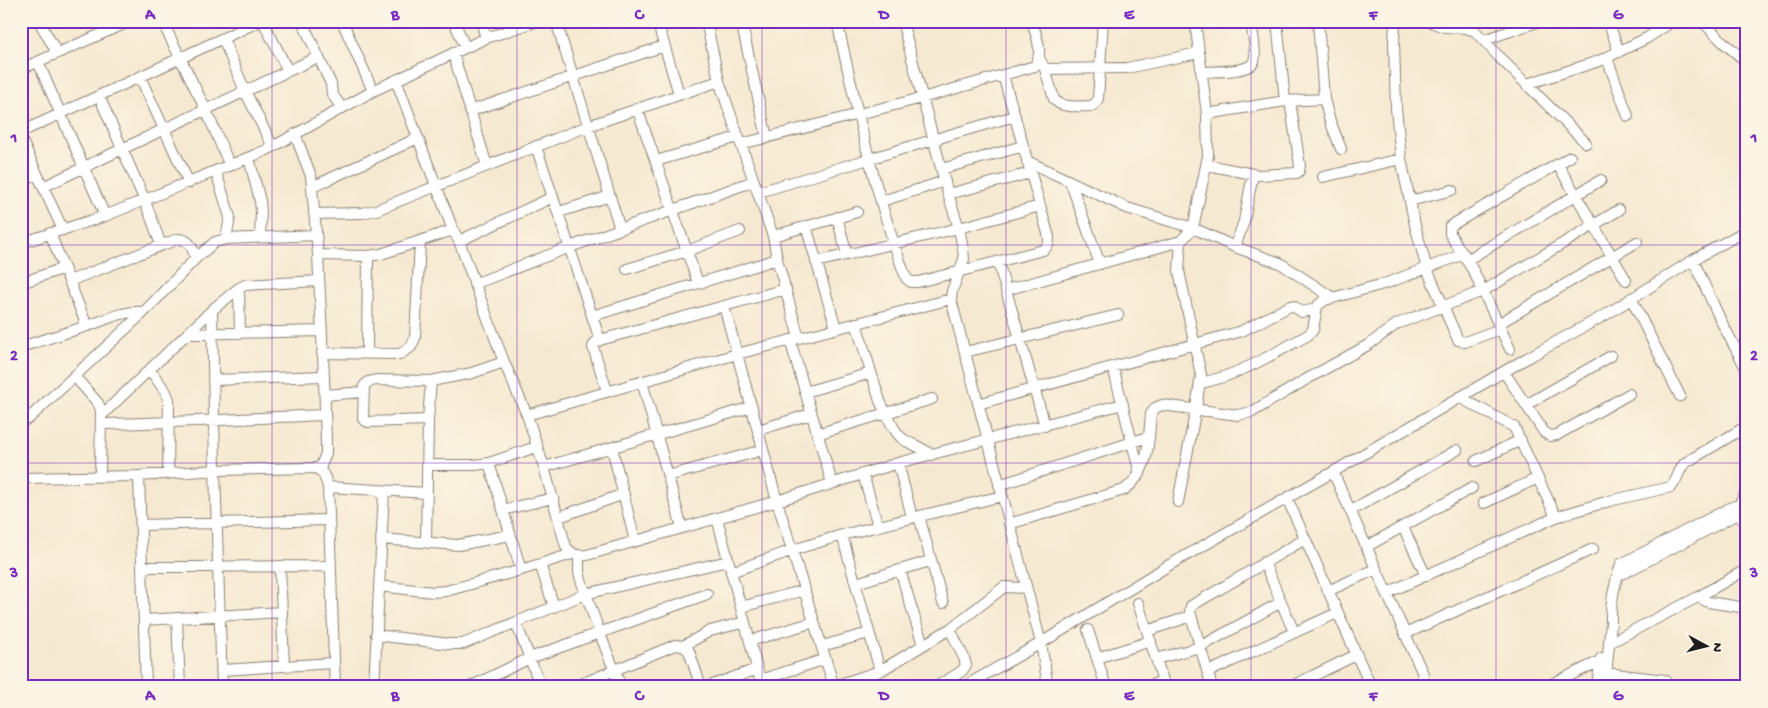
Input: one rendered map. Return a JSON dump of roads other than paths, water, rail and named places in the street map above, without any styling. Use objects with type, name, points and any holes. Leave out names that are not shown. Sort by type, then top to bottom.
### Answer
[{"type":"street","points":[[39,21],[58,53]]},
{"type":"street","points":[[21,69],[131,21]]},
{"type":"street","points":[[162,21],[206,110],[230,166]]},
{"type":"street","points":[[21,132],[261,21],[288,71]]},
{"type":"street","points":[[302,21],[331,84],[332,94],[342,108]]},
{"type":"street","points":[[342,21],[373,90]]},
{"type":"street","points":[[454,21],[465,48]]},
{"type":"street","points":[[481,21],[486,38]]},
{"type":"street","points":[[21,243],[105,216],[230,166],[273,147],[373,90],[486,38],[538,21]]},
{"type":"street","points":[[556,21],[620,229]]},
{"type":"street","points":[[657,21],[679,94]]},
{"type":"street","points":[[706,21],[719,80],[773,236],[777,259],[786,289],[804,392],[832,483]]},
{"type":"street","points":[[741,21],[766,138]]},
{"type":"street","points":[[837,21],[858,115],[893,243],[906,278],[911,282],[918,282],[1044,250],[1049,243],[1049,237],[1003,76]]},
{"type":"street","points":[[902,21],[948,194],[959,228],[964,259],[952,291],[952,299],[1041,643],[1048,687]]},
{"type":"street","points":[[1032,21],[1039,49],[1039,58],[1045,70],[1054,100],[1057,104],[1090,106],[1095,104],[1098,99],[1103,21]]},
{"type":"street","points":[[1006,290],[1181,241],[1193,228],[1207,165],[1207,114],[1195,21]]},
{"type":"street","points":[[1201,72],[1243,69],[1250,66],[1254,61],[1255,54],[1251,21]]},
{"type":"street","points":[[1207,165],[1253,174],[1297,173],[1299,171],[1277,21]]},
{"type":"street","points":[[1318,21],[1324,99],[1341,149]]},
{"type":"street","points":[[1395,21],[1396,108],[1401,159],[1427,269],[1456,338],[1465,342],[1499,326],[1638,242]]},
{"type":"street","points":[[1429,21],[1444,26],[1470,29],[1479,34],[1498,57],[1586,143]]},
{"type":"street","points":[[1484,40],[1540,21]]},
{"type":"street","points":[[1608,21],[1619,52]]},
{"type":"street","points":[[1527,84],[1607,58],[1646,38],[1673,21]]},
{"type":"street","points":[[1702,21],[1747,62]]},
{"type":"street","points":[[222,39],[273,147]]},
{"type":"street","points":[[470,111],[664,46]]},
{"type":"street","points":[[453,53],[487,166]]},
{"type":"street","points":[[1045,70],[1127,68],[1198,53]]},
{"type":"street","points":[[43,188],[318,57]]},
{"type":"street","points":[[656,161],[740,140],[766,138],[922,98],[1035,66],[1039,58]]},
{"type":"street","points":[[1607,58],[1628,116]]},
{"type":"street","points":[[38,62],[105,216]]},
{"type":"street","points":[[140,77],[188,183]]},
{"type":"street","points":[[396,80],[504,362],[527,416],[559,517],[566,548],[575,555],[585,594],[622,687]]},
{"type":"street","points":[[314,214],[376,210],[588,126],[719,80]]},
{"type":"street","points":[[99,96],[145,201],[161,245]]},
{"type":"street","points":[[1207,114],[1288,101],[1324,99]]},
{"type":"street","points":[[637,108],[698,283]]},
{"type":"street","points":[[759,192],[1015,116]]},
{"type":"street","points":[[295,134],[309,167],[318,255],[326,453],[320,469]]},
{"type":"street","points":[[312,187],[418,138]]},
{"type":"street","points":[[21,139],[63,230]]},
{"type":"street","points":[[536,146],[600,340]]},
{"type":"street","points":[[942,169],[1023,146]]},
{"type":"street","points":[[1510,350],[1466,257],[1450,234],[1450,226],[1452,223],[1570,157]]},
{"type":"street","points":[[248,158],[260,200],[260,238]]},
{"type":"street","points":[[1323,177],[1401,159]]},
{"type":"street","points":[[1027,161],[1128,208],[1193,228],[1235,247],[1280,263],[1332,298]]},
{"type":"street","points":[[1558,164],[1626,280]]},
{"type":"street","points":[[216,172],[230,217],[226,239]]},
{"type":"street","points":[[948,194],[1031,173]]},
{"type":"street","points":[[21,180],[37,174]]},
{"type":"street","points":[[1235,247],[1244,221],[1253,174]]},
{"type":"street","points":[[1201,383],[1235,373],[1308,335],[1314,327],[1316,309],[1320,303],[1466,257],[1601,180]]},
{"type":"street","points":[[474,284],[570,247],[754,181]]},
{"type":"street","points":[[882,201],[945,181]]},
{"type":"street","points":[[1070,182],[1100,264]]},
{"type":"street","points":[[1410,201],[1452,190]]},
{"type":"street","points":[[559,212],[610,196]]},
{"type":"street","points":[[459,241],[553,198]]},
{"type":"street","points":[[816,262],[959,228],[1040,206]]},
{"type":"street","points":[[1009,524],[1124,490],[1130,486],[1140,474],[1145,464],[1151,414],[1155,408],[1162,405],[1238,415],[1252,412],[1368,345],[1391,327],[1483,291],[1619,210]]},
{"type":"street","points":[[773,236],[856,212]]},
{"type":"street","points":[[837,218],[847,255]]},
{"type":"street","points":[[806,226],[836,328]]},
{"type":"street","points":[[318,255],[368,256],[381,254],[453,230]]},
{"type":"street","points":[[963,687],[1041,643],[1171,564],[1333,472],[1747,230]]},
{"type":"street","points":[[627,268],[687,251],[740,231]]},
{"type":"street","points":[[50,233],[87,326]]},
{"type":"street","points":[[21,422],[28,418],[144,312],[196,258],[215,242],[226,239],[316,234]]},
{"type":"street","points":[[68,281],[178,239],[185,239],[190,243],[196,258]]},
{"type":"street","points":[[1178,502],[1201,383],[1200,369],[1193,344],[1179,271],[1181,241]]},
{"type":"street","points":[[322,353],[400,354],[411,347],[415,338],[420,242]]},
{"type":"street","points":[[367,354],[368,256]]},
{"type":"street","points":[[592,316],[777,259]]},
{"type":"street","points":[[1693,260],[1721,321],[1747,370]]},
{"type":"street","points":[[998,262],[1045,426]]},
{"type":"street","points":[[21,283],[64,268]]},
{"type":"street","points":[[102,420],[187,334],[238,288],[245,285],[319,281]]},
{"type":"street","points":[[238,288],[240,333]]},
{"type":"street","points":[[607,391],[593,347],[600,340],[786,289]]},
{"type":"street","points":[[1631,298],[1680,396]]},
{"type":"street","points":[[527,416],[737,354],[952,299]]},
{"type":"street","points":[[724,306],[777,501],[834,687],[880,671],[950,630],[1004,587],[1026,588]]},
{"type":"street","points":[[978,404],[1248,329],[1291,306],[1302,312],[1316,309]]},
{"type":"street","points":[[212,310],[222,687]]},
{"type":"street","points":[[21,347],[124,312],[144,312]]},
{"type":"street","points":[[965,352],[1118,315]]},
{"type":"street","points":[[856,323],[885,412],[903,439],[931,455]]},
{"type":"street","points":[[187,334],[321,330]]},
{"type":"street","points":[[1526,405],[1612,356]]},
{"type":"street","points":[[428,420],[368,422],[363,419],[364,386],[368,382],[376,380],[432,381],[472,373],[504,362]]},
{"type":"street","points":[[1114,367],[1140,474]]},
{"type":"street","points":[[150,370],[166,392],[169,400],[168,473]]},
{"type":"street","points":[[1504,372],[1547,435],[1554,436],[1629,394]]},
{"type":"street","points":[[804,392],[871,373]]},
{"type":"street","points":[[74,376],[98,403],[102,420],[100,476]]},
{"type":"street","points":[[213,380],[324,376]]},
{"type":"street","points":[[426,542],[428,420],[432,381]]},
{"type":"street","points":[[642,381],[682,528]]},
{"type":"street","points":[[325,395],[364,392]]},
{"type":"street","points":[[1459,397],[1514,426],[1556,517]]},
{"type":"street","points":[[817,434],[932,399]]},
{"type":"street","points":[[379,586],[433,592],[446,591],[540,564],[682,528],[777,501],[898,463],[1124,404]]},
{"type":"street","points":[[544,467],[752,407]]},
{"type":"street","points":[[758,430],[811,414]]},
{"type":"street","points":[[102,420],[169,423],[214,419],[325,415]]},
{"type":"street","points":[[1387,593],[1556,517],[1609,501],[1671,487],[1676,481],[1680,468],[1685,463],[1747,426]]},
{"type":"street","points":[[999,485],[1148,437]]},
{"type":"street","points":[[1476,461],[1521,440]]},
{"type":"street","points":[[427,465],[475,465],[489,463],[536,446]]},
{"type":"street","points":[[612,448],[635,541]]},
{"type":"street","points":[[668,476],[763,450]]},
{"type":"street","points":[[1350,511],[1457,450]]},
{"type":"street","points":[[489,463],[521,570]]},
{"type":"street","points":[[898,463],[943,602]]},
{"type":"street","points":[[21,478],[139,476],[215,470],[320,469],[328,487],[335,686],[354,687]]},
{"type":"street","points":[[1333,472],[1423,674],[1420,684],[1413,687]]},
{"type":"street","points":[[863,474],[878,526]]},
{"type":"street","points":[[139,476],[146,687]]},
{"type":"street","points":[[1484,503],[1538,478]]},
{"type":"street","points":[[328,487],[427,493]]},
{"type":"street","points":[[1366,547],[1472,488]]},
{"type":"street","points":[[1604,687],[1610,613],[1618,574],[1624,573],[1738,510],[1747,490]]},
{"type":"street","points":[[374,687],[384,491]]},
{"type":"street","points":[[559,517],[624,494]]},
{"type":"street","points":[[731,572],[792,550],[842,535],[1002,496]]},
{"type":"street","points":[[503,510],[553,498]]},
{"type":"street","points":[[1287,498],[1371,687]]},
{"type":"street","points":[[1738,510],[1747,525]]},
{"type":"street","points":[[717,518],[761,684],[826,659]]},
{"type":"street","points":[[140,525],[328,520]]},
{"type":"street","points":[[1403,527],[1426,576]]},
{"type":"street","points":[[381,539],[458,545],[510,535]]},
{"type":"street","points":[[842,535],[880,671]]},
{"type":"street","points":[[1212,687],[1190,608],[1194,603],[1305,539]]},
{"type":"street","points":[[1405,634],[1593,550]]},
{"type":"street","points":[[376,635],[463,644],[585,594],[728,561]]},
{"type":"street","points":[[856,583],[930,561]]},
{"type":"street","points":[[1264,562],[1294,632]]},
{"type":"street","points":[[540,564],[554,607]]},
{"type":"street","points":[[280,566],[284,666]]},
{"type":"street","points":[[142,567],[330,566]]},
{"type":"street","points":[[1328,591],[1376,569]]},
{"type":"street","points":[[1609,643],[1698,597],[1747,569]]},
{"type":"street","points":[[900,570],[923,645]]},
{"type":"street","points":[[741,607],[805,590]]},
{"type":"street","points":[[470,687],[530,658],[707,594]]},
{"type":"street","points":[[1698,597],[1711,603],[1747,608]]},
{"type":"street","points":[[1156,659],[1200,647],[1281,602]]},
{"type":"street","points":[[1138,603],[1164,684],[1146,687]]},
{"type":"street","points":[[144,620],[282,612]]},
{"type":"street","points":[[1208,672],[1337,613]]},
{"type":"street","points":[[1597,687],[1606,621],[1610,613]]},
{"type":"street","points":[[1147,631],[1191,616]]},
{"type":"street","points":[[177,618],[180,687]]},
{"type":"street","points":[[683,646],[710,631],[744,622]]},
{"type":"street","points":[[750,642],[814,622]]},
{"type":"street","points":[[516,623],[541,687]]},
{"type":"street","points":[[936,687],[962,671],[966,665],[950,630]]},
{"type":"street","points":[[1088,630],[1106,687]]},
{"type":"street","points":[[822,646],[870,633]]},
{"type":"street","points":[[1097,658],[1151,642]]},
{"type":"street","points":[[574,687],[676,645],[683,646],[689,651],[701,687]]},
{"type":"street","points":[[1290,687],[1356,655]]},
{"type":"street","points":[[1552,684],[1600,661]]},
{"type":"street","points":[[222,670],[333,663]]},
{"type":"street","points":[[707,687],[757,669]]},
{"type":"street","points":[[1606,673],[1665,680]]}]
